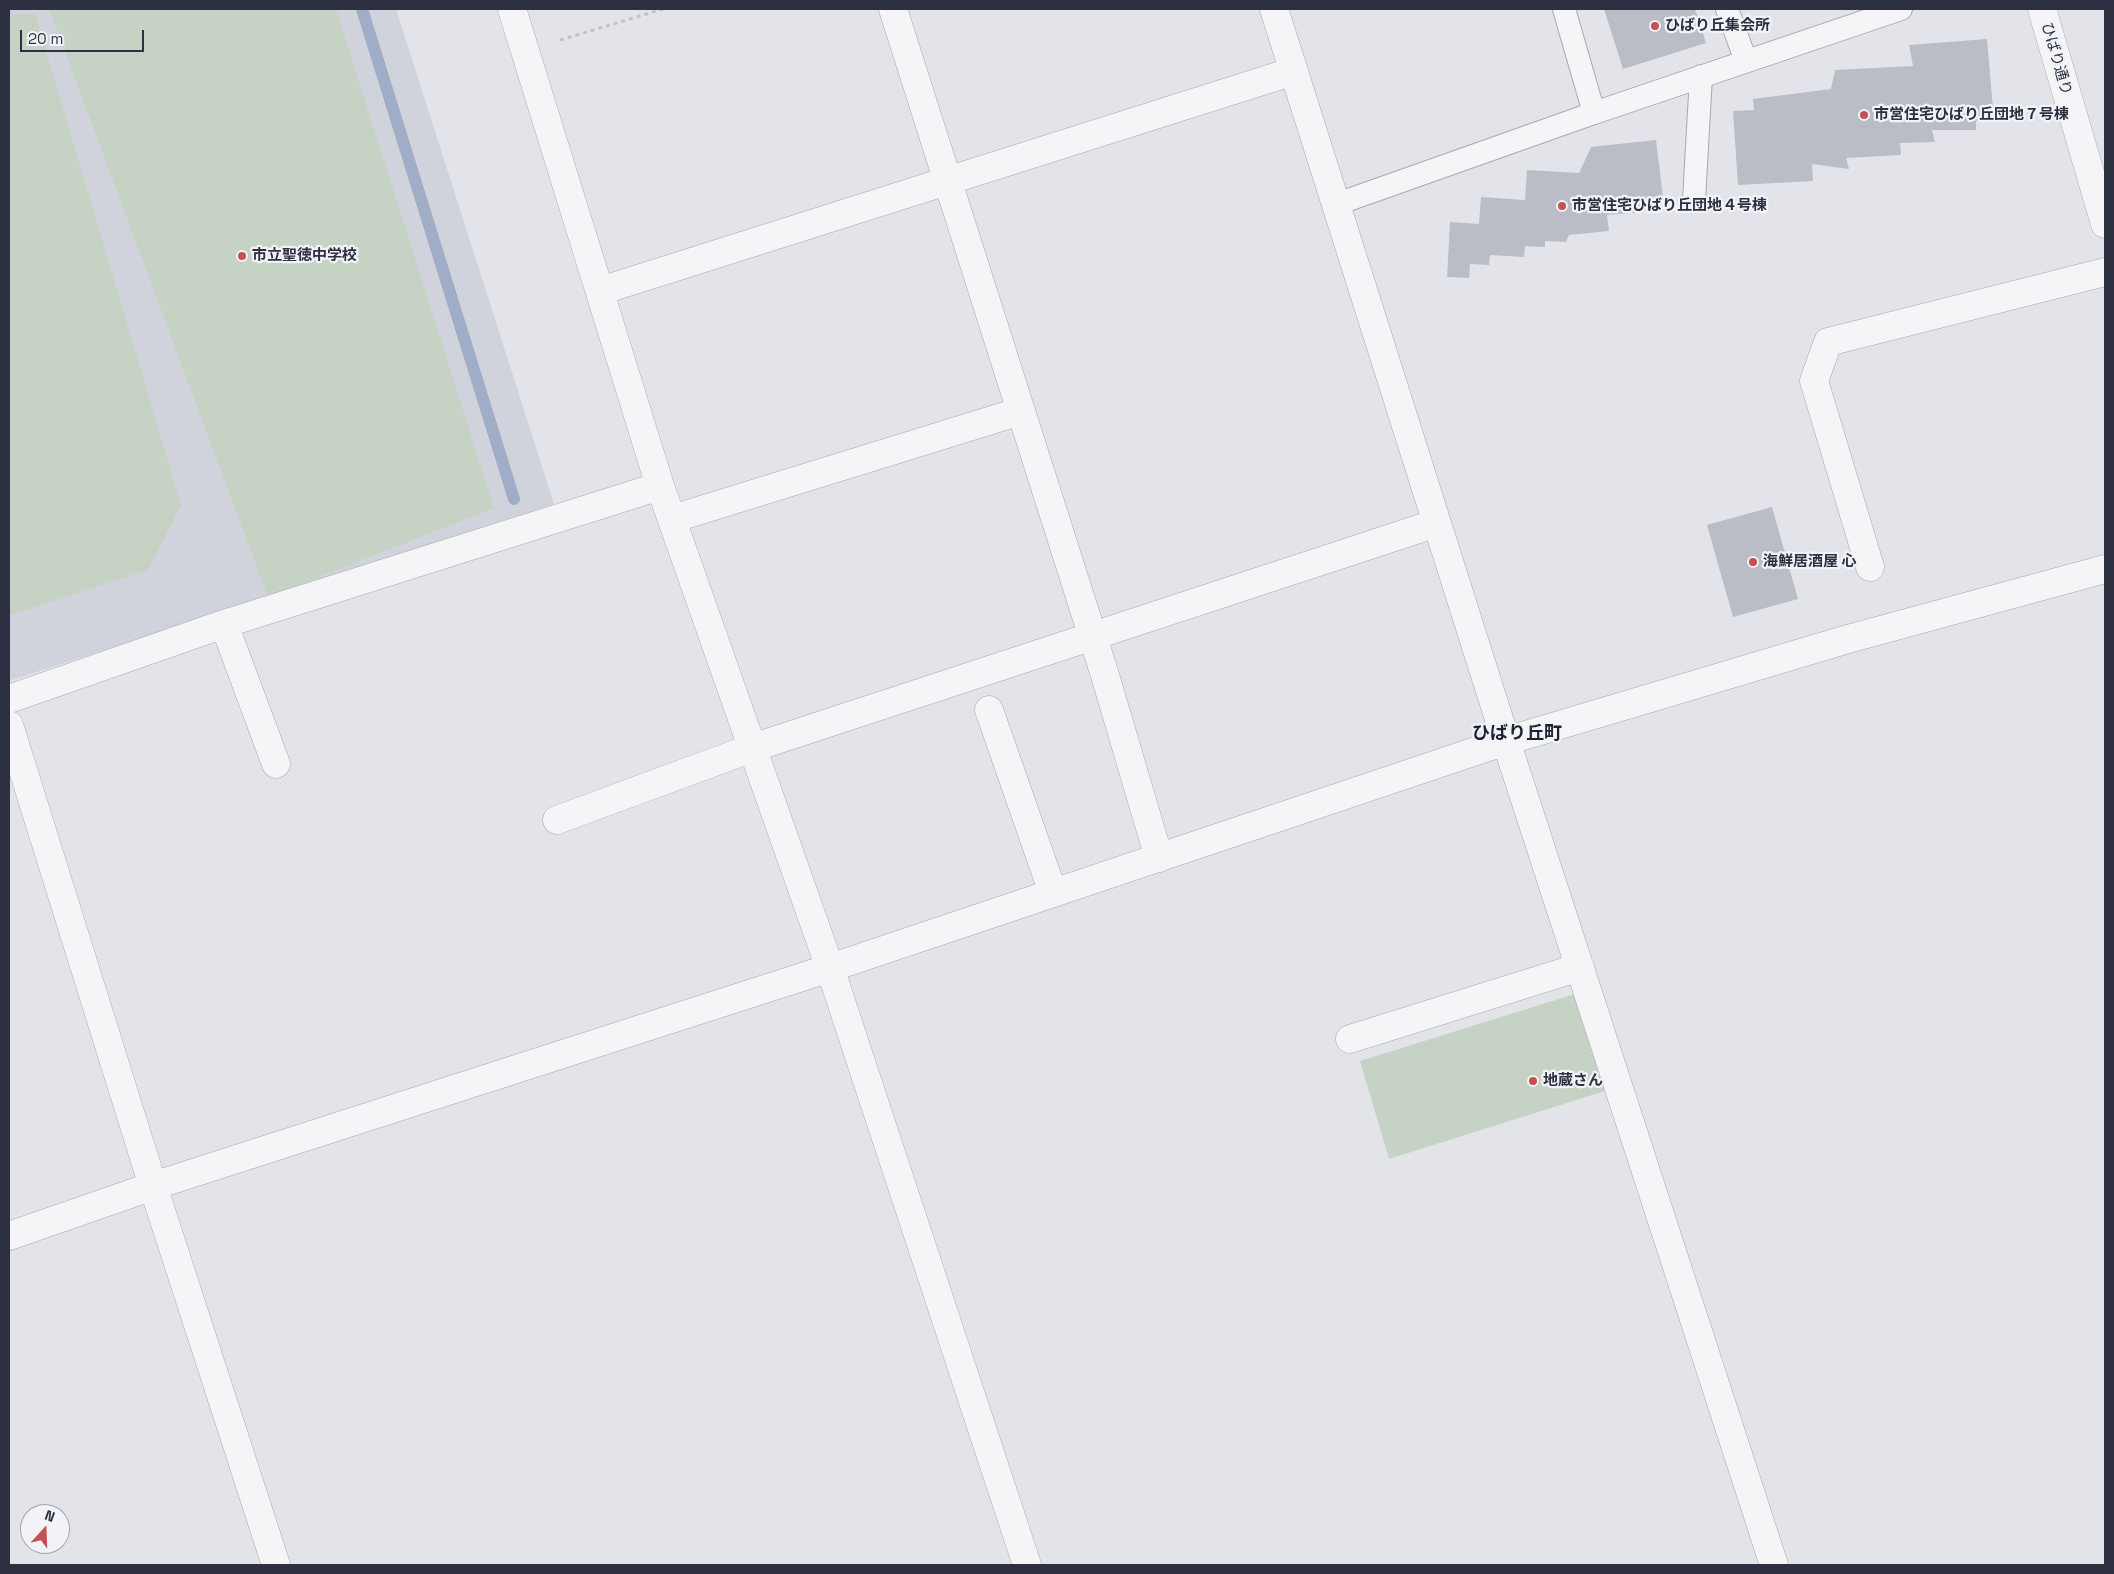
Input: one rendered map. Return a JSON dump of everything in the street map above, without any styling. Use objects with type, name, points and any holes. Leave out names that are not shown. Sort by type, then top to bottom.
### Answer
[{"type":"street","points":[[512,9],[660,486],[830,968],[1027,1565]]},
{"type":"street","points":[[892,9],[1092,636],[1158,858]]},
{"type":"street","points":[[1274,9],[1506,741],[1774,1565]]},
{"type":"street","name":"ひばり通り","points":[[2042,9],[2105,224]]},
{"type":"street","points":[[600,291],[1294,70]]},
{"type":"street","points":[[1870,567],[1814,381],[1828,342],[2105,272]]},
{"type":"street","points":[[672,519],[1020,411]]},
{"type":"street","points":[[9,699],[224,624],[660,486]]},
{"type":"street","points":[[557,820],[752,748],[1437,523]]},
{"type":"street","points":[[9,1236],[153,1186],[830,968],[1506,741],[1848,639],[2105,569]]},
{"type":"street","points":[[224,624],[276,764]]},
{"type":"street","points":[[990,710],[1054,893]]},
{"type":"street","points":[[9,725],[153,1186],[276,1565]]},
{"type":"street","points":[[1350,1039],[1580,967]]},
{"type":"lane","points":[[1564,9],[1594,113]]},
{"type":"lane","points":[[1727,9],[1746,61]]},
{"type":"lane","points":[[1337,204],[1888,11]]},
{"type":"lane","points":[[1694,200],[1701,76]]},
{"type":"path","points":[[526,50],[663,9]]},
{"type":"shaded area","name":"市立聖徳中学校","points":[[9,9],[396,9],[554,504],[9,681]]},
{"type":"green space","points":[[49,9],[336,9],[494,508],[268,597]]},
{"type":"green space","points":[[9,14],[35,14],[181,505],[148,570],[9,616]]},
{"type":"green space","points":[[1578,993],[1608,1090],[1389,1159],[1360,1061]]},
{"type":"building","name":"ひばり丘集会所","points":[[1604,9],[1695,9],[1706,43],[1623,69]]},
{"type":"building","name":"市営住宅ひばり丘団地７号棟","points":[[1987,39],[1994,120],[1976,121],[1976,130],[1932,130],[1935,142],[1900,143],[1901,155],[1846,158],[1849,169],[1812,164],[1813,181],[1738,185],[1733,111],[1754,110],[1753,99],[1831,89],[1835,70],[1913,66],[1909,45]]},
{"type":"building","name":"市営住宅ひばり丘団地４号棟","points":[[1656,140],[1663,197],[1642,198],[1643,212],[1607,215],[1609,231],[1569,235],[1566,242],[1545,241],[1545,247],[1525,246],[1524,257],[1490,255],[1489,265],[1470,264],[1469,278],[1447,277],[1450,222],[1479,224],[1481,197],[1525,200],[1527,170],[1579,173],[1591,147]]},
{"type":"building","name":"海鮮居酒屋 心","points":[[1772,507],[1798,599],[1733,617],[1707,525]]},
{"type":"waterway","points":[[362,9],[514,499]]},
{"type":"place","name":"ひばり丘集会所","points":[[1655,26]]},
{"type":"place","name":"市営住宅ひばり丘団地７号棟","points":[[1864,115]]},
{"type":"place","name":"市営住宅ひばり丘団地４号棟","points":[[1562,206]]},
{"type":"place","name":"市立聖徳中学校","points":[[242,256]]},
{"type":"place","name":"海鮮居酒屋 心","points":[[1753,562]]},
{"type":"place","name":"地蔵さん","points":[[1533,1081]]},
{"type":"district","name":"ひばり丘町","points":[[1517,734]]}]
